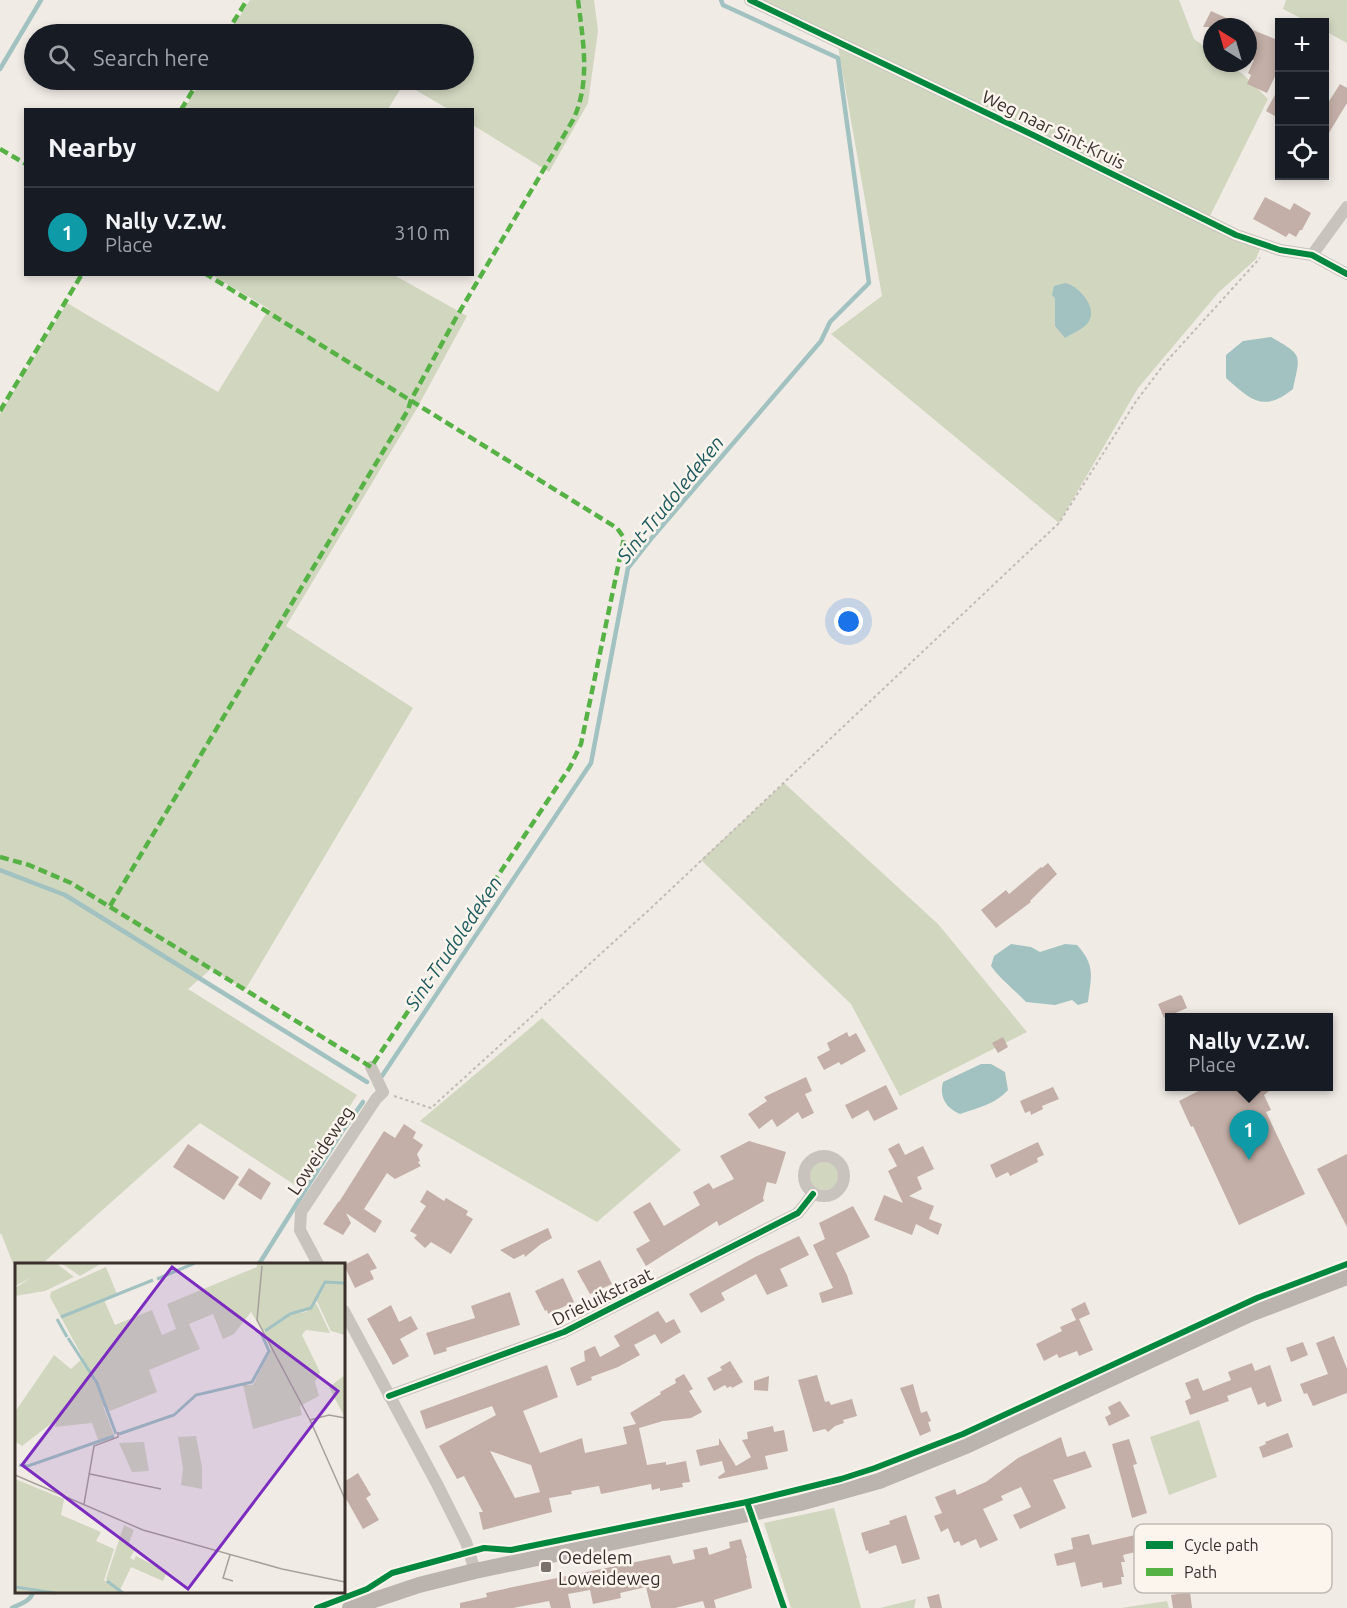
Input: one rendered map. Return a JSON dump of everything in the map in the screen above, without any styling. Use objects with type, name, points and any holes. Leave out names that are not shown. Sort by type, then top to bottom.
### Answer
[{"type":"main road","points":[[350,1608],[419,1585],[475,1571],[800,1503],[879,1481],[968,1445],[1250,1314],[1347,1277]]},
{"type":"street","name":"Weg naar Sint-Kruis","points":[[750,0],[1236,235],[1280,250],[1312,255],[1347,274]]},
{"type":"street","points":[[1312,255],[1347,207]]},
{"type":"street","points":[[371,1067],[383,1092]]},
{"type":"street","name":"Loweideweg","points":[[317,1263],[300,1230],[301,1212],[376,1099],[383,1092]]},
{"type":"street","name":"Drieluikstraat","points":[[389,1396],[564,1332],[798,1213],[813,1194]]},
{"type":"street","points":[[345,1313],[437,1484],[466,1542],[475,1571]]},
{"type":"path","points":[[383,1092],[431,1108],[650,909],[1059,524],[1151,381],[1261,258],[1269,246]]},
{"type":"green space","points":[[250,0],[594,0],[598,31],[588,103],[549,172],[474,126],[474,108],[446,108],[416,90],[474,90],[474,24],[235,24]]},
{"type":"green space","points":[[756,0],[1179,0],[1194,39],[1203,46],[1203,72],[1240,72],[1268,99],[1209,218],[1260,249],[1256,259],[1219,292],[1138,388],[1059,523],[831,334],[882,296],[837,41]]},
{"type":"green space","points":[[1286,0],[1347,0],[1347,43],[1329,33],[1329,18],[1300,18],[1283,9]]},
{"type":"green space","points":[[196,90],[400,90],[389,108],[185,108]]},
{"type":"green space","points":[[214,276],[396,276],[467,316],[416,410],[286,626],[413,708],[245,990],[211,969],[188,989],[357,1095],[298,1187],[200,1123],[43,1263],[15,1263],[15,1268],[1,1233],[0,1235],[0,414],[67,303],[218,392],[269,309]]},
{"type":"green space","points":[[784,783],[938,924],[1027,1032],[900,1096],[851,1004],[701,860]]},
{"type":"green space","points":[[542,1018],[681,1150],[597,1222],[420,1121]]},
{"type":"green space","points":[[824,1160],[830,1161],[838,1169],[838,1181],[830,1189],[824,1190],[818,1189],[810,1181],[809,1175],[810,1169],[818,1161]]},
{"type":"green space","points":[[1199,1420],[1217,1477],[1169,1495],[1150,1437]]},
{"type":"green space","points":[[834,1508],[861,1608],[791,1608],[764,1523]]},
{"type":"green space","points":[[916,1599],[914,1608],[880,1608]]},
{"type":"green space","points":[[1167,1601],[1169,1608],[1121,1608]]},
{"type":"water","points":[[1065,283],[1082,294],[1090,306],[1091,313],[1086,325],[1065,338],[1055,326],[1055,298],[1052,295],[1054,286]]},
{"type":"water","points":[[1271,337],[1289,348],[1297,357],[1293,389],[1273,400],[1258,401],[1226,378],[1226,355],[1243,341]]},
{"type":"water","points":[[1011,944],[1031,947],[1040,952],[1065,944],[1077,945],[1090,965],[1088,1002],[1078,1005],[1072,1000],[1055,1005],[1026,1002],[991,966],[994,956]]},
{"type":"water","points":[[981,1064],[991,1064],[1005,1072],[1008,1090],[992,1102],[960,1114],[951,1109],[945,1101],[942,1092],[943,1082]]},
{"type":"building","points":[[1211,11],[1226,18],[1208,18]]},
{"type":"building","points":[[1257,32],[1275,39],[1275,76],[1267,93],[1247,84],[1251,75],[1248,73],[1257,72]]},
{"type":"building","points":[[1340,84],[1347,88],[1347,103],[1329,133],[1329,126],[1329,101]]},
{"type":"building","points":[[1275,95],[1275,116],[1266,111]]},
{"type":"building","points":[[1265,197],[1290,210],[1294,203],[1311,213],[1296,237],[1289,233],[1286,237],[1253,219]]},
{"type":"building","points":[[1048,863],[1057,874],[1031,902],[996,928],[981,910],[1006,890],[1009,894]]},
{"type":"building","points":[[1180,995],[1187,1008],[1176,1013],[1165,1013],[1164,1018],[1158,1004]]},
{"type":"building","points":[[847,1032],[849,1037],[856,1033],[866,1051],[841,1065],[839,1062],[824,1070],[817,1057],[830,1050],[827,1043]]},
{"type":"building","points":[[1003,1037],[1008,1047],[998,1053],[992,1043]]},
{"type":"building","points":[[806,1077],[812,1091],[805,1094],[814,1113],[802,1119],[798,1112],[777,1127],[772,1119],[759,1129],[748,1114],[767,1101],[764,1097]]},
{"type":"building","points":[[886,1085],[898,1109],[874,1121],[868,1110],[852,1119],[845,1105]]},
{"type":"building","points":[[1053,1087],[1059,1099],[1042,1106],[1043,1109],[1031,1115],[1030,1111],[1025,1113],[1020,1101]]},
{"type":"building","points":[[1198,1091],[1269,1091],[1264,1095],[1271,1110],[1266,1112],[1305,1194],[1239,1225],[1179,1101]]},
{"type":"building","points":[[404,1124],[416,1132],[413,1138],[423,1145],[417,1154],[421,1166],[395,1179],[387,1173],[364,1209],[382,1221],[375,1233],[346,1213],[351,1223],[343,1235],[323,1224],[384,1131],[395,1138]]},
{"type":"building","points":[[749,1141],[786,1152],[776,1184],[767,1182],[764,1201],[719,1226],[717,1221],[646,1266],[636,1249],[650,1241],[633,1212],[650,1202],[664,1226],[700,1205],[693,1192],[709,1183],[713,1189],[734,1179],[720,1156]]},
{"type":"building","points":[[1038,1142],[1044,1155],[1037,1158],[1038,1162],[1010,1176],[1008,1172],[996,1178],[990,1165]]},
{"type":"building","points":[[899,1143],[905,1155],[923,1146],[934,1169],[917,1177],[922,1189],[909,1196],[934,1206],[929,1219],[942,1224],[938,1235],[916,1224],[912,1235],[874,1220],[884,1195],[903,1203],[888,1171],[897,1166],[888,1149]]},
{"type":"building","points":[[188,1144],[239,1177],[224,1200],[173,1167]]},
{"type":"building","points":[[1347,1154],[1347,1227],[1317,1169]]},
{"type":"building","points":[[249,1168],[271,1183],[261,1200],[238,1185]]},
{"type":"building","points":[[427,1190],[444,1201],[446,1198],[468,1211],[466,1215],[473,1219],[451,1254],[431,1242],[425,1248],[414,1238],[417,1235],[410,1231],[426,1206],[420,1202]]},
{"type":"building","points":[[853,1206],[870,1237],[836,1253],[853,1294],[822,1303],[819,1293],[833,1288],[813,1245],[825,1239],[819,1223]]},
{"type":"building","points":[[548,1228],[552,1238],[525,1257],[524,1254],[514,1259],[500,1250]]},
{"type":"building","points":[[799,1236],[809,1255],[780,1269],[788,1286],[767,1295],[756,1274],[721,1293],[725,1300],[701,1313],[689,1294],[755,1257]]},
{"type":"building","points":[[368,1253],[377,1268],[370,1271],[374,1279],[355,1288],[345,1264]]},
{"type":"building","points":[[600,1260],[612,1284],[590,1294],[577,1271]]},
{"type":"building","points":[[563,1278],[574,1302],[548,1314],[535,1291]]},
{"type":"building","points":[[510,1292],[520,1325],[446,1348],[447,1351],[434,1355],[426,1333],[475,1318],[471,1306]]},
{"type":"building","points":[[1085,1302],[1090,1314],[1079,1319],[1093,1350],[1079,1356],[1077,1351],[1059,1358],[1057,1354],[1044,1361],[1036,1344],[1062,1331],[1060,1327],[1076,1320],[1071,1309]]},
{"type":"building","points":[[391,1305],[399,1322],[411,1316],[418,1329],[400,1339],[409,1356],[393,1365],[367,1319]]},
{"type":"building","points":[[658,1311],[666,1323],[674,1319],[681,1332],[661,1344],[655,1334],[634,1345],[640,1355],[618,1367],[591,1377],[592,1380],[577,1386],[570,1368],[585,1361],[584,1351],[595,1346],[600,1357],[620,1346],[614,1336]]},
{"type":"building","points":[[1334,1336],[1347,1369],[1347,1393],[1313,1406],[1300,1384],[1328,1374],[1316,1343]]},
{"type":"building","points":[[1303,1342],[1308,1355],[1291,1362],[1286,1348]]},
{"type":"building","points":[[730,1361],[743,1382],[732,1388],[731,1386],[727,1388],[725,1385],[714,1391],[707,1378],[722,1370],[720,1367]]},
{"type":"building","points":[[1252,1363],[1255,1371],[1270,1365],[1282,1401],[1267,1407],[1265,1402],[1258,1405],[1251,1387],[1227,1396],[1229,1401],[1190,1415],[1185,1401],[1191,1398],[1185,1383],[1198,1378],[1203,1391],[1231,1380],[1228,1372]]},
{"type":"building","points":[[547,1365],[558,1397],[523,1411],[540,1453],[582,1438],[585,1453],[627,1444],[623,1427],[636,1424],[630,1413],[661,1394],[660,1392],[676,1383],[675,1379],[684,1374],[693,1389],[689,1391],[702,1412],[691,1418],[663,1421],[639,1428],[647,1465],[666,1462],[666,1465],[686,1461],[690,1482],[682,1483],[683,1487],[660,1491],[660,1488],[652,1490],[651,1484],[601,1494],[599,1486],[571,1491],[572,1494],[549,1498],[552,1512],[483,1530],[479,1512],[483,1512],[464,1476],[457,1479],[439,1446],[496,1415],[492,1406],[426,1429],[420,1411]],"holes":[[[490,1451],[531,1465],[540,1492],[515,1498]]]},
{"type":"building","points":[[817,1375],[825,1402],[829,1401],[831,1405],[852,1399],[857,1416],[843,1420],[844,1423],[828,1432],[825,1429],[813,1432],[798,1380]]},
{"type":"building","points":[[769,1376],[768,1391],[754,1390],[754,1381]]},
{"type":"building","points":[[913,1384],[921,1413],[927,1411],[931,1421],[928,1422],[931,1431],[920,1436],[900,1388]]},
{"type":"building","points":[[1120,1401],[1130,1416],[1109,1426],[1105,1417],[1111,1414],[1108,1407]]},
{"type":"building","points":[[773,1426],[774,1432],[784,1430],[788,1451],[765,1456],[768,1469],[719,1479],[718,1477],[725,1472],[722,1461],[700,1466],[696,1450],[719,1445],[719,1438],[736,1466],[751,1457],[742,1440],[748,1439],[747,1432]]},
{"type":"building","points":[[1288,1433],[1293,1447],[1263,1458],[1259,1447],[1266,1444],[1265,1442]]},
{"type":"building","points":[[1061,1437],[1067,1457],[1085,1451],[1092,1467],[1053,1480],[1066,1508],[1020,1529],[1013,1515],[1031,1507],[1021,1487],[1001,1496],[1003,1500],[983,1509],[998,1540],[980,1548],[976,1539],[961,1546],[959,1541],[954,1543],[948,1528],[941,1532],[934,1516],[942,1513],[935,1497],[955,1489],[957,1495],[986,1482],[1018,1458]]},
{"type":"building","points":[[1129,1439],[1137,1464],[1133,1465],[1147,1513],[1132,1518],[1112,1444]]},
{"type":"building","points":[[358,1473],[371,1495],[366,1498],[379,1520],[363,1529],[345,1497],[345,1481]]},
{"type":"building","points":[[906,1515],[920,1559],[902,1564],[896,1545],[869,1554],[868,1550],[866,1551],[861,1533],[890,1524],[889,1521]]},
{"type":"building","points":[[1089,1534],[1092,1545],[1134,1535],[1134,1552],[1123,1555],[1125,1562],[1121,1562],[1124,1577],[1121,1577],[1122,1584],[1103,1588],[1102,1582],[1081,1587],[1075,1562],[1057,1566],[1054,1554],[1073,1549],[1071,1538]]},
{"type":"building","points":[[741,1539],[752,1588],[714,1600],[716,1608],[705,1608],[703,1601],[675,1608],[651,1608],[646,1587],[620,1593],[621,1598],[593,1604],[590,1590],[568,1594],[571,1608],[551,1608],[549,1601],[513,1608],[460,1608],[460,1603],[487,1597],[486,1593],[513,1587],[670,1555],[673,1564],[695,1559],[693,1550],[707,1547],[709,1555],[730,1548],[729,1542]]},
{"type":"building","points":[[1190,1593],[1192,1608],[1173,1608],[1171,1595]]},
{"type":"building","points":[[939,1594],[942,1608],[930,1608],[927,1597]]},
{"type":"waterway","points":[[27,24],[41,0]]},
{"type":"waterway","name":"Sint-Trudoledeken","points":[[382,1076],[591,763],[628,568],[821,341],[830,322],[869,283],[838,58],[723,5],[721,0]]},
{"type":"waterway","points":[[0,69],[24,29]]},
{"type":"waterway","points":[[0,870],[65,895],[367,1082]]},
{"type":"waterway","name":"Sint-Trudoledeken","points":[[260,1263],[363,1102]]},
{"type":"waterway","name":"Sint-Trudoledeken","points":[[12,1608],[28,1600],[33,1593]]},
{"type":"marked path","points":[[232,24],[247,0]]},
{"type":"marked path","points":[[110,906],[408,410],[411,400],[457,316],[573,120],[579,106],[584,76],[578,0]]},
{"type":"marked path","points":[[182,108],[193,90]]},
{"type":"marked path","points":[[0,149],[24,163]]},
{"type":"marked path","points":[[0,411],[81,276]]},
{"type":"marked path","points":[[0,857],[29,865],[71,883],[371,1067],[570,767],[581,744],[624,538],[617,528],[209,276]]},
{"type":"cycle path","points":[[750,0],[1236,235],[1280,250],[1312,255],[1347,274]]},
{"type":"cycle path","points":[[389,1396],[564,1332],[798,1213],[813,1194]]},
{"type":"cycle path","points":[[317,1608],[367,1589],[392,1573],[484,1548],[511,1550],[747,1502],[841,1479],[875,1468],[963,1434],[1257,1298],[1347,1264]]},
{"type":"cycle path","points":[[747,1502],[784,1608]]},
{"type":"place","name":"Nally V.Z.W.","points":[[1249,1160]]},
{"type":"place","name":"Oedelem Loweideweg","points":[[546,1567]]}]
